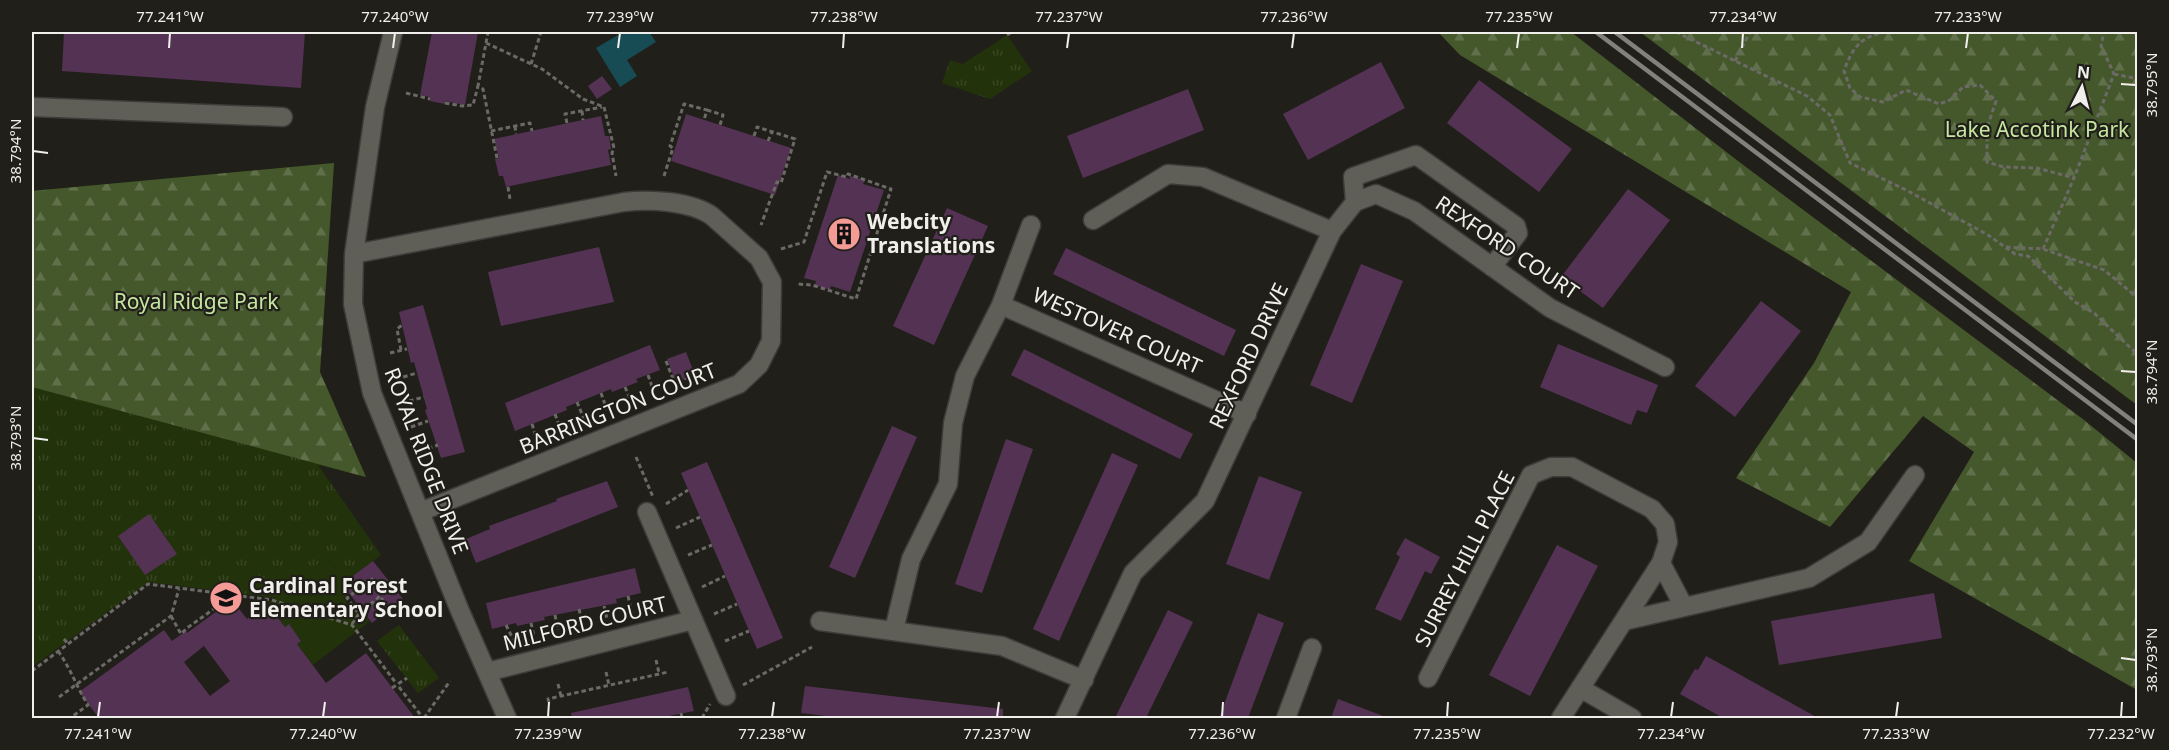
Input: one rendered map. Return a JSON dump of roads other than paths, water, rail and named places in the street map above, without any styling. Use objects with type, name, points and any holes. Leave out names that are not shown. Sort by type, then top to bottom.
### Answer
[{"type":"street","name":"ROYAL RIDGE DRIVE","points":[[393,32],[375,108],[354,254],[353,304],[372,393],[460,611],[507,718]]},
{"type":"street","points":[[32,107],[283,117]]},
{"type":"street","points":[[1093,220],[1168,174],[1203,177],[1332,231],[1355,202],[1353,177],[1416,155],[1516,226],[1518,232],[1492,267]]},
{"type":"street","name":"REXFORD COURT","points":[[1355,202],[1376,194],[1405,207],[1550,308],[1665,367]]},
{"type":"street","name":"BARRINGTON COURT","points":[[354,254],[624,202],[664,201],[704,211],[712,216],[759,258],[772,282],[771,341],[759,365],[739,384],[420,513]]},
{"type":"street","points":[[894,630],[911,559],[948,484],[953,423],[965,376],[1001,305],[1031,225]]},
{"type":"street","name":"REXFORD DRIVE","points":[[1065,718],[1133,573],[1205,501],[1248,414],[1332,231]]},
{"type":"street","name":"WESTOVER COURT","points":[[1001,305],[1248,414]]},
{"type":"street","name":"SURREY HILL PLACE","points":[[1428,678],[1531,475],[1551,467],[1572,467],[1652,509],[1665,524],[1668,542],[1661,563],[1561,718]]},
{"type":"street","points":[[1624,621],[1809,578],[1868,542],[1915,475]]},
{"type":"street","name":"MILFORD COURT","points":[[650,505],[693,620],[718,700]]},
{"type":"street","points":[[1661,563],[1684,608]]},
{"type":"street","name":"MILFORD COURT","points":[[487,672],[693,620]]},
{"type":"street","points":[[820,621],[1002,646],[1084,680]]},
{"type":"street","points":[[1287,718],[1312,648]]},
{"type":"street","points":[[1580,688],[1632,718]]},
{"type":"water","points":[[623,32],[649,32],[656,42],[627,60],[637,76],[620,87],[596,48]]},
{"type":"railway","points":[[1596,32],[2138,440]]},
{"type":"railway","points":[[1615,32],[2138,425]]},
{"type":"place","name":"Webcity Translations","points":[[844,234]]},
{"type":"place","name":"Cardinal Forest Elementary School","points":[[226,598]]},
{"type":"park label","name":"Lake Accotink Park","points":[[2037,130]]},
{"type":"park label","name":"Royal Ridge Park","points":[[196,302]]}]
